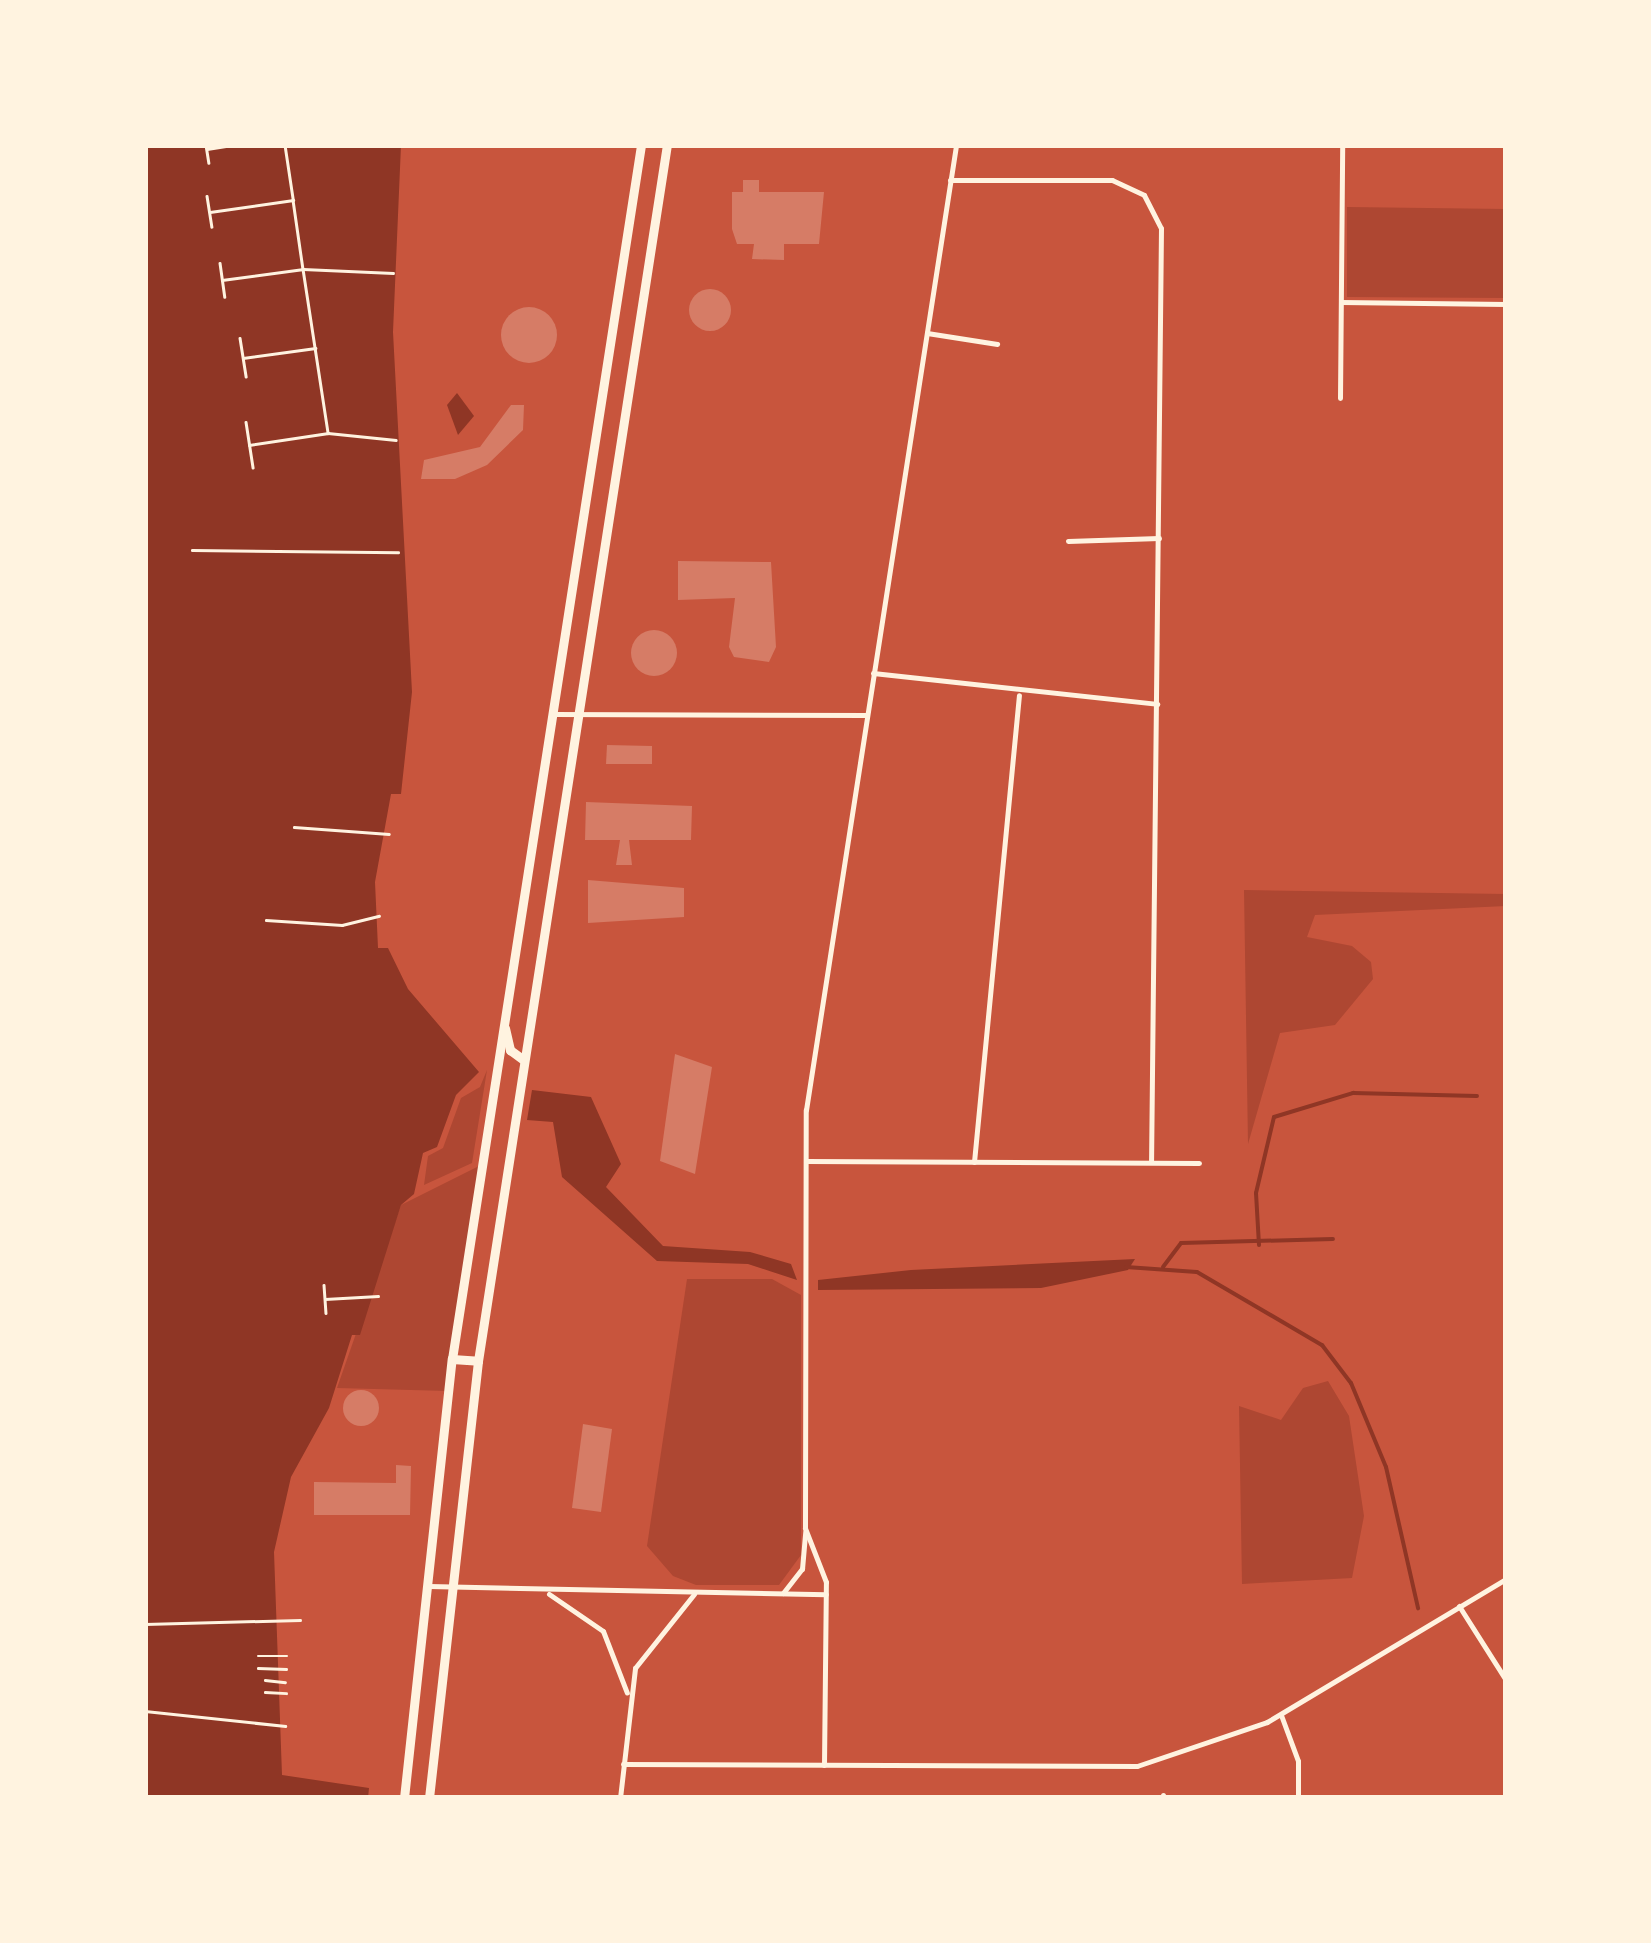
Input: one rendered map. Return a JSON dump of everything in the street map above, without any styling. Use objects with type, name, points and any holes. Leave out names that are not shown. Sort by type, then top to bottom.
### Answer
[{"type":"highway","points":[[404,1798],[452,1358],[641,145]]},
{"type":"highway","points":[[429,1798],[478,1361],[667,145]]},
{"type":"highway","points":[[504,1015],[510,1050],[524,1060]]},
{"type":"highway","points":[[452,1358],[478,1361]]},
{"type":"street","points":[[783,1593],[802,1569],[805,1528],[806,1161],[811,1068],[956,145]]},
{"type":"street","points":[[1340,398],[1342,145]]},
{"type":"street","points":[[950,180],[1112,180],[1135,188],[1158,214],[1159,538],[1152,1162]]},
{"type":"street","points":[[1340,302],[1506,304]]},
{"type":"street","points":[[926,333],[997,344]]},
{"type":"street","points":[[1068,541],[1159,538]]},
{"type":"street","points":[[873,673],[1019,695],[1157,704]]},
{"type":"street","points":[[974,1162],[1019,695]]},
{"type":"street","points":[[552,714],[866,716]]},
{"type":"street","points":[[806,1161],[1199,1163]]},
{"type":"street","points":[[805,1528],[820,1552],[826,1594],[824,1766]]},
{"type":"street","points":[[623,1764],[1138,1766],[1280,1715],[1506,1579]]},
{"type":"street","points":[[425,1586],[543,1592],[826,1594]]},
{"type":"street","points":[[543,1592],[603,1631],[627,1696]]},
{"type":"street","points":[[620,1798],[627,1696],[644,1650],[696,1592]]},
{"type":"street","points":[[1459,1606],[1506,1680]]},
{"type":"street","points":[[1280,1715],[1298,1761],[1298,1798]]},
{"type":"path","points":[[210,163],[206,147],[232,145]]},
{"type":"path","points":[[285,145],[328,433]]},
{"type":"path","points":[[207,196],[212,226]]},
{"type":"path","points":[[210,212],[293,200]]},
{"type":"path","points":[[220,264],[225,297]]},
{"type":"path","points":[[222,280],[303,270],[392,273]]},
{"type":"path","points":[[240,338],[246,376]]},
{"type":"path","points":[[243,358],[315,348]]},
{"type":"path","points":[[246,422],[253,467]]},
{"type":"path","points":[[249,445],[328,433],[396,440]]},
{"type":"path","points":[[192,550],[398,552]]},
{"type":"path","points":[[294,828],[389,834]]},
{"type":"path","points":[[266,920],[342,925],[380,916]]},
{"type":"path","points":[[324,1285],[326,1313]]},
{"type":"path","points":[[325,1299],[378,1296]]},
{"type":"path","points":[[145,1624],[300,1620]]},
{"type":"path","points":[[258,1656],[287,1656]]},
{"type":"path","points":[[258,1668],[286,1669]]},
{"type":"path","points":[[266,1680],[285,1682]]},
{"type":"path","points":[[264,1692],[286,1693]]},
{"type":"path","points":[[145,1711],[285,1726]]},
{"type":"shaded area","points":[[145,145],[401,145],[393,332],[412,692],[401,794],[391,794],[375,882],[378,948],[388,948],[408,989],[479,1072],[456,1095],[437,1147],[423,1153],[414,1194],[401,1205],[360,1335],[352,1335],[329,1408],[291,1477],[274,1552],[282,1775],[369,1788],[368,1798],[145,1798]]},
{"type":"shaded area","points":[[1347,207],[1506,209],[1506,298],[1347,297]]},
{"type":"shaded area","points":[[457,393],[474,416],[458,435],[447,405]]},
{"type":"shaded area","points":[[1244,890],[1506,894],[1506,906],[1315,915],[1307,937],[1352,946],[1371,962],[1373,979],[1335,1025],[1280,1033],[1248,1144]]},
{"type":"shaded area","points":[[487,1070],[472,1163],[424,1185],[428,1156],[443,1148],[461,1098],[480,1087]]},
{"type":"shaded area","points":[[532,1090],[591,1097],[621,1164],[606,1187],[663,1246],[750,1252],[791,1264],[797,1280],[748,1264],[657,1261],[562,1177],[553,1122],[527,1120]]},
{"type":"shaded area","points":[[481,1165],[448,1391],[337,1388],[401,1205]]},
{"type":"shaded area","points":[[1135,1259],[1128,1270],[1041,1288],[818,1290],[818,1280],[911,1270]]},
{"type":"shaded area","points":[[687,1279],[772,1279],[801,1295],[801,1555],[779,1585],[696,1585],[673,1576],[647,1546]]},
{"type":"shaded area","points":[[1328,1381],[1349,1416],[1364,1516],[1352,1578],[1242,1584],[1239,1406],[1281,1420],[1303,1388]]},
{"type":"building","points":[[743,180],[759,180],[759,192],[824,192],[819,244],[784,244],[784,260],[752,259],[754,244],[737,244],[732,229],[732,192],[743,192]]},
{"type":"building","points":[[710,289],[725,295],[731,310],[725,325],[710,331],[695,325],[689,310],[695,295]]},
{"type":"building","points":[[529,307],[549,315],[557,335],[549,355],[529,363],[509,355],[501,335],[509,315]]},
{"type":"building","points":[[511,405],[524,405],[523,430],[487,465],[455,479],[421,479],[424,460],[480,447]]},
{"type":"building","points":[[678,561],[771,562],[776,647],[769,662],[734,657],[729,647],[735,598],[678,600]]},
{"type":"building","points":[[654,630],[670,637],[677,653],[670,669],[654,676],[638,669],[631,653],[638,637]]},
{"type":"building","points":[[607,745],[652,746],[652,764],[606,764]]},
{"type":"building","points":[[586,802],[692,806],[691,840],[629,840],[632,865],[616,865],[620,840],[585,840]]},
{"type":"building","points":[[588,880],[684,888],[684,917],[588,923]]},
{"type":"building","points":[[675,1054],[712,1067],[695,1174],[660,1161]]},
{"type":"building","points":[[361,1390],[374,1395],[379,1408],[374,1421],[361,1426],[348,1421],[343,1408],[348,1395]]},
{"type":"building","points":[[583,1424],[612,1429],[601,1512],[572,1508]]},
{"type":"building","points":[[396,1465],[411,1466],[410,1515],[314,1515],[314,1482],[396,1483]]},
{"type":"waterway","points":[[1259,1245],[1256,1193],[1274,1117],[1353,1093],[1477,1096]]},
{"type":"waterway","points":[[1163,1267],[1181,1243],[1333,1239]]},
{"type":"waterway","points":[[1126,1267],[1197,1272],[1322,1345],[1351,1383],[1386,1467],[1418,1608]]}]
